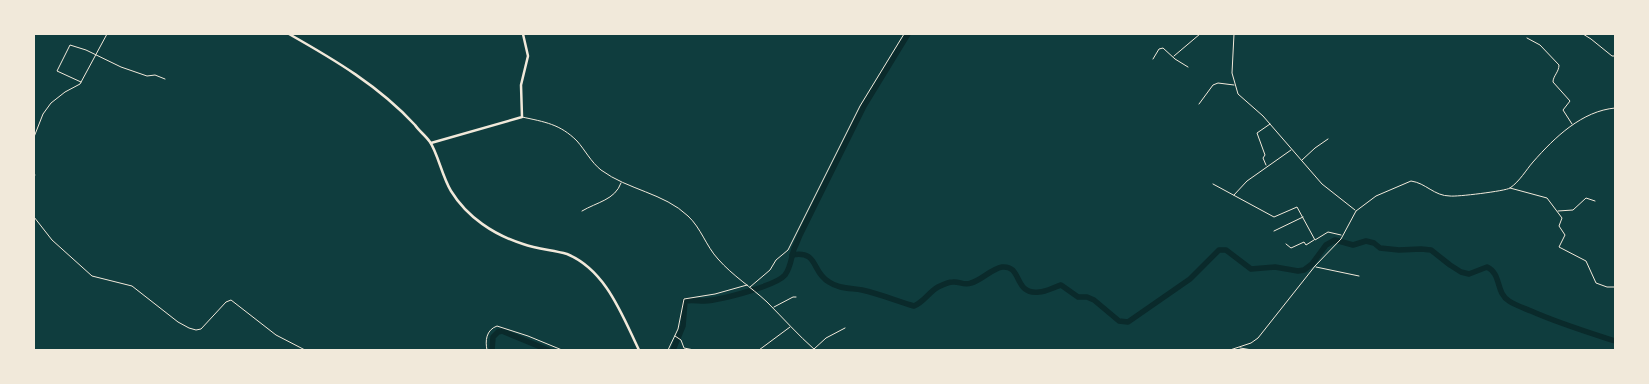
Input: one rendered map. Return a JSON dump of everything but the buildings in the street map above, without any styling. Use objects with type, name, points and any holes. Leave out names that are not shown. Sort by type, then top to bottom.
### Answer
[{"type":"main road","points":[[290,34],[331,57],[382,94],[431,143],[441,171],[451,191],[465,209],[481,224],[500,236],[514,241],[575,257],[595,273],[609,292],[639,350]]},
{"type":"main road","points":[[431,143],[522,117],[521,85],[528,56],[523,34]]},
{"type":"street","points":[[34,137],[43,114],[51,103],[81,82],[107,34]]},
{"type":"street","points":[[668,350],[680,322],[684,299],[749,287],[770,270],[776,260],[788,250],[860,106],[904,34]]},
{"type":"street","points":[[1173,57],[1200,34]]},
{"type":"street","points":[[1234,34],[1232,59],[1234,85],[1238,94],[1270,124],[1322,184],[1356,211]]},
{"type":"street","points":[[1582,34],[1592,39],[1612,56],[1615,56]]},
{"type":"street","points":[[1527,38],[1540,45],[1559,66],[1559,70],[1552,82],[1570,101],[1564,111],[1572,125]]},
{"type":"street","points":[[81,82],[57,72],[68,46],[72,45],[133,71],[147,76],[155,75],[165,80]]},
{"type":"street","points":[[1152,59],[1161,47],[1188,68]]},
{"type":"street","points":[[1199,104],[1213,85],[1218,83],[1234,85]]},
{"type":"street","points":[[1230,350],[1251,343],[1258,338],[1315,266],[1341,239],[1356,211],[1376,196],[1407,181],[1420,183],[1437,194],[1452,197],[1502,191],[1516,184],[1533,162],[1572,125],[1599,110],[1615,108]]},
{"type":"street","points":[[522,117],[551,123],[562,128],[576,141],[593,162],[621,182],[671,202],[693,221],[719,260],[773,308],[814,350],[826,338],[845,328]]},
{"type":"street","points":[[1267,166],[1263,158],[1266,155],[1257,133],[1270,124]]},
{"type":"street","points":[[1302,161],[1315,148],[1328,139]]},
{"type":"street","points":[[1234,195],[1247,181],[1292,150]]},
{"type":"street","points":[[582,210],[610,197],[615,193],[621,182]]},
{"type":"street","points":[[1213,184],[1274,217],[1296,207],[1304,217],[1315,240]]},
{"type":"street","points":[[1510,188],[1546,197],[1562,218],[1559,226],[1565,235],[1559,247],[1586,261],[1596,283],[1607,287],[1615,287]]},
{"type":"street","points":[[1557,211],[1573,210],[1586,198],[1595,202]]},
{"type":"street","points":[[34,217],[52,240],[92,276],[132,286],[178,322],[189,328],[201,329],[226,302],[231,300],[276,336],[305,350]]},
{"type":"street","points":[[1274,231],[1304,217]]},
{"type":"street","points":[[1286,244],[1291,248],[1304,242],[1308,245],[1328,232],[1342,236]]},
{"type":"street","points":[[1315,266],[1359,276]]},
{"type":"street","points":[[773,308],[793,297],[796,298]]},
{"type":"street","points":[[487,350],[488,334],[496,326],[528,336],[562,350]]},
{"type":"street","points":[[759,350],[791,327]]},
{"type":"street","points":[[675,336],[680,339],[684,348],[694,350]]},
{"type":"street","points":[[1238,347],[1252,350]]},
{"type":"waterway","points":[[673,350],[683,326],[685,301],[704,301],[734,295],[771,284],[785,275],[789,269],[800,235],[864,106],[908,34]]},
{"type":"waterway","points":[[792,255],[801,254],[807,256],[814,263],[823,278],[833,284],[862,290],[914,306],[935,289],[950,282],[968,284],[979,280],[998,268],[1009,268],[1013,270],[1021,285],[1031,292],[1044,291],[1061,285],[1078,297],[1087,297],[1094,300],[1119,321],[1128,322],[1190,279],[1219,250],[1226,250],[1251,269],[1275,267],[1298,271],[1304,270],[1312,264],[1326,245],[1335,240],[1353,245],[1366,241],[1374,243],[1380,248],[1431,250],[1461,272],[1469,274],[1487,267],[1495,274],[1502,293],[1511,302],[1562,323],[1615,341]]},
{"type":"waterway","points":[[492,350],[493,337],[502,331],[548,350]]}]
